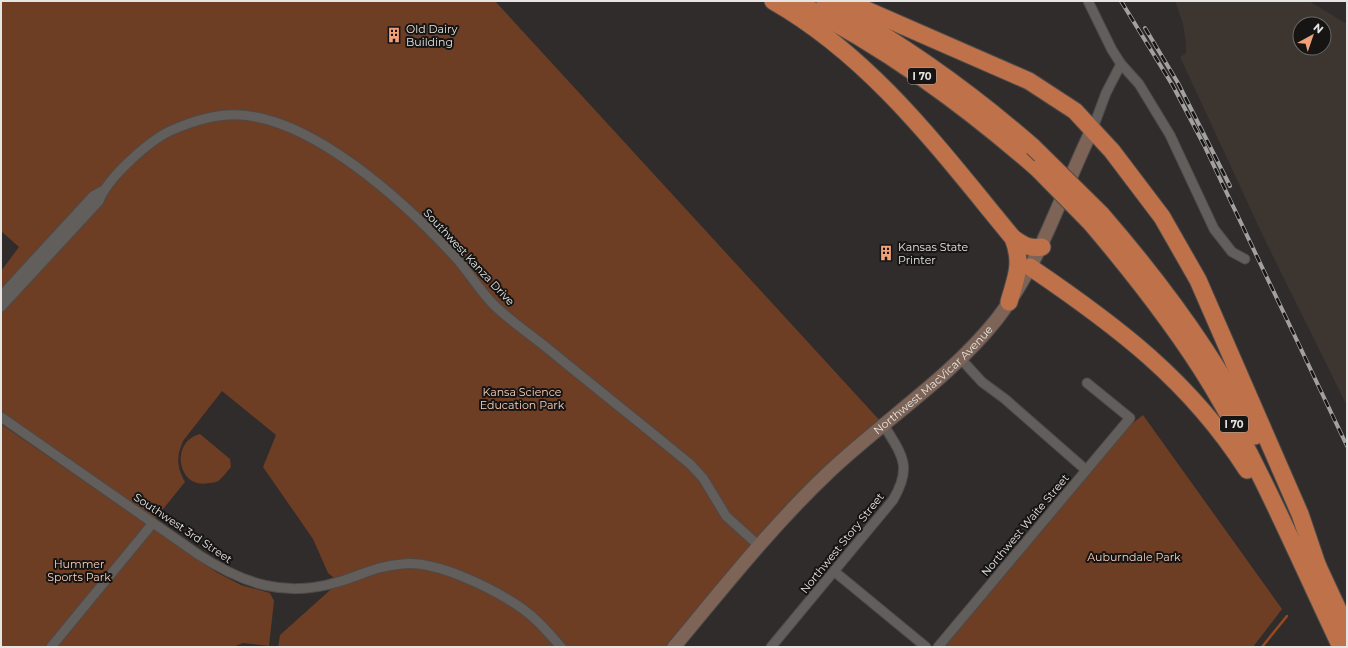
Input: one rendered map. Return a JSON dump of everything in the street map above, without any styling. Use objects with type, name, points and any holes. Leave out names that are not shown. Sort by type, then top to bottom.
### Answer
[{"type":"highway","points":[[773,1],[802,18],[828,38],[884,86],[1013,238],[1026,247],[1042,247]]},
{"type":"highway","name":"I 70","points":[[794,1],[868,41],[904,64],[992,130],[1139,258],[1171,299],[1223,378],[1250,425],[1347,629]]},
{"type":"highway","name":"I 70","points":[[825,1],[910,51],[996,115],[1033,147],[1096,219],[1129,268],[1160,308],[1212,386],[1247,450],[1341,647]]},
{"type":"highway","points":[[846,1],[1029,82],[1075,111],[1093,128],[1162,217],[1198,280],[1300,514],[1319,570]]},
{"type":"highway","points":[[1009,302],[1019,262],[1017,249],[1013,238]]},
{"type":"highway","points":[[1030,267],[1134,342],[1185,390],[1228,442],[1292,544]]},
{"type":"main road","name":"Northwest MacVicar Avenue","points":[[674,647],[758,545],[830,471],[960,358],[985,333],[1009,302],[1042,247],[1072,171],[1093,128]]},
{"type":"street","points":[[1088,1],[1122,64],[1139,84],[1170,135],[1214,229],[1232,252],[1244,259]]},
{"type":"street","name":"Northwest MacVicar Avenue","points":[[1093,128],[1106,93],[1122,64]]},
{"type":"street","name":"Southwest Kanza Drive","points":[[1,296],[93,196],[102,192],[142,150],[158,137],[209,117],[229,115],[246,116],[282,123],[322,145],[355,167],[380,185],[419,219],[459,261],[493,304],[690,464],[703,478],[726,516],[758,545]]},
{"type":"street","name":"Southwest Kanza Drive","points":[[1,306],[99,201],[102,192]]},
{"type":"street","points":[[960,358],[982,382],[1005,399],[1086,470]]},
{"type":"street","name":"Northwest Waite Street","points":[[938,647],[1130,418],[1087,383]]},
{"type":"street","name":"Southwest 3rd Street","points":[[1,417],[223,571],[245,580],[280,589],[312,588],[339,582],[370,569],[389,565],[404,563],[433,567],[479,585],[520,607],[544,626],[561,647]]},
{"type":"street","name":"Northwest Story Street","points":[[771,647],[835,572],[893,500],[903,479],[903,457],[883,424]]},
{"type":"street","points":[[51,647],[153,523]]},
{"type":"street","points":[[835,572],[926,647]]},
{"type":"shaded area","points":[[1175,1],[1309,1],[1347,24],[1347,406],[1264,238],[1180,57],[1186,53],[1183,24]]},
{"type":"green space","name":"Kansa Science Education Park","points":[[1,1],[495,1],[883,424],[758,545],[673,647],[278,647],[280,635],[339,582],[328,573],[313,539],[263,467],[276,435],[222,391],[183,441],[179,452],[178,462],[180,472],[185,482],[155,519],[1,411],[1,271],[19,247],[1,231]]},
{"type":"green space","name":"Auburndale Park","points":[[1143,415],[1282,609],[1253,647],[945,647],[1019,555],[1124,430]]},
{"type":"green space","name":"Hummer Sports Park","points":[[1,424],[216,572],[241,585],[270,593],[274,601],[269,646],[243,643],[233,647],[1,647]]},
{"type":"green space","points":[[200,434],[230,459],[231,467],[222,478],[216,482],[198,483],[190,479],[184,473],[181,464],[181,455],[184,446],[190,439]]},
{"type":"waterway","points":[[1262,647],[1287,616]]},
{"type":"railway","points":[[1121,1],[1173,86],[1204,145],[1347,446]]},
{"type":"railway","points":[[1145,28],[1178,83],[1230,186]]},
{"type":"place","name":"Old Dairy Building","points":[[394,35]]},
{"type":"place","name":"Kansas State Printer","points":[[886,253]]}]
